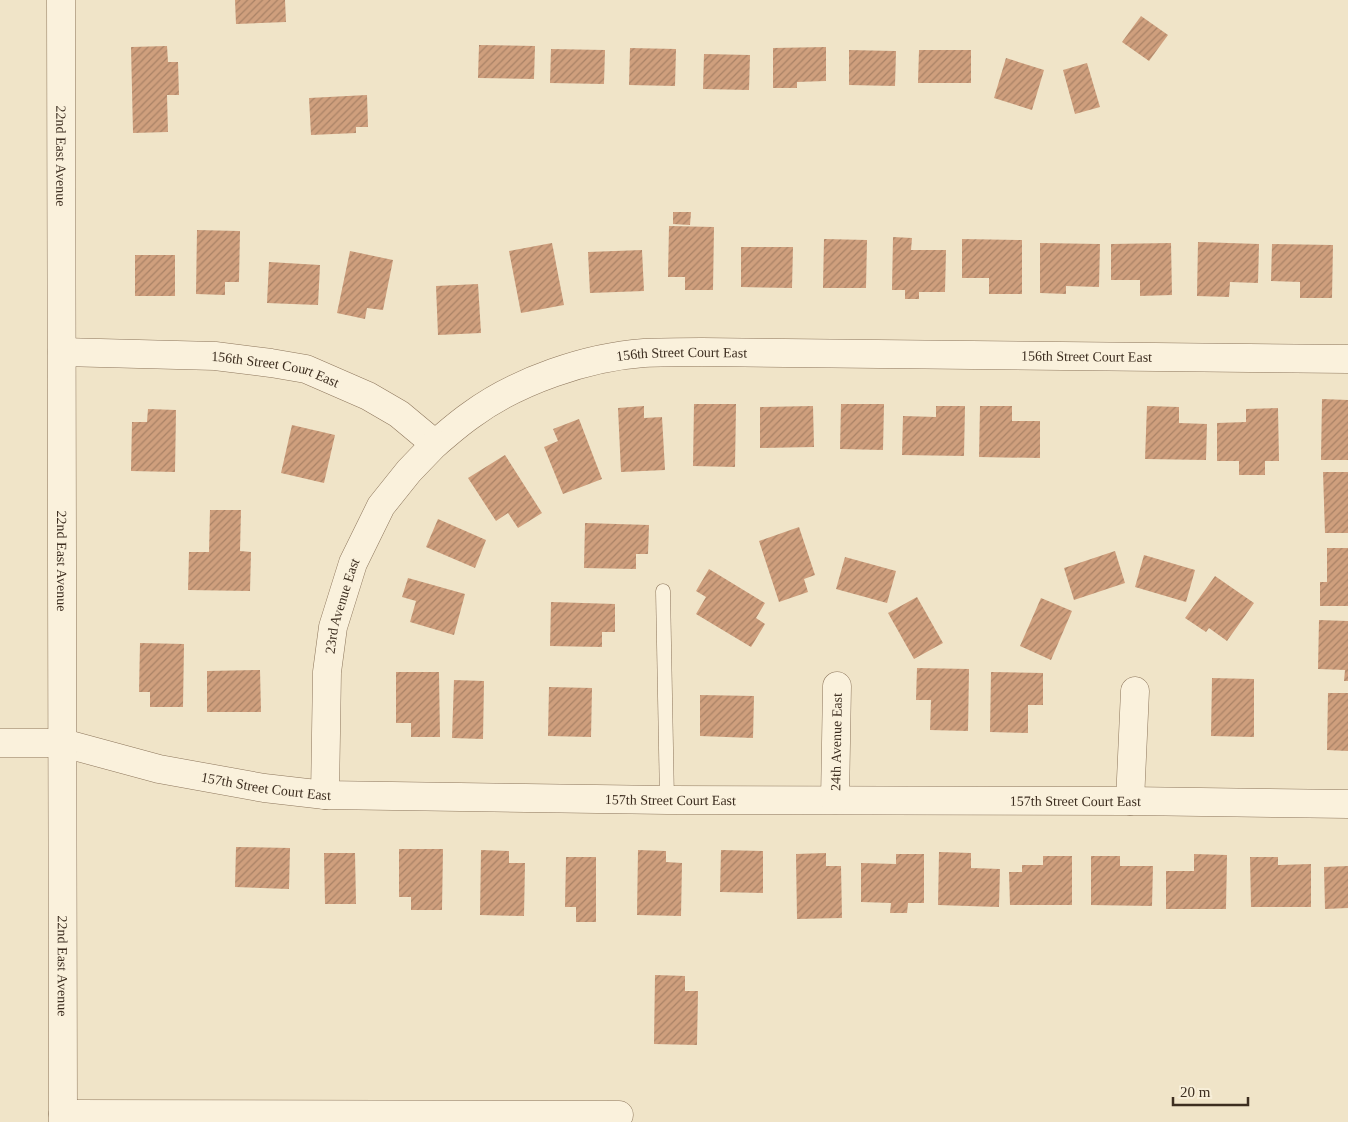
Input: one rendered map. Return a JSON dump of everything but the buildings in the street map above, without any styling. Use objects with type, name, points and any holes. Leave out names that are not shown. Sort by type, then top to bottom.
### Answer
[{"type":"street","name":"22nd East Avenue","points":[[61,0],[63,1118]]},
{"type":"street","name":"156th Street Court East","points":[[62,352],[215,356],[306,369],[368,396],[399,414],[435,444],[471,414],[513,389],[597,360],[643,353],[702,352],[1348,359]]},
{"type":"street","name":"23rd Avenue East","points":[[325,795],[327,672],[333,627],[344,590],[353,563],[381,506],[408,471],[435,444]]},
{"type":"street","name":"24th Avenue East","points":[[836,800],[837,686]]},
{"type":"street","points":[[1130,801],[1135,691]]},
{"type":"street","name":"157th Street Court East","points":[[0,743],[62,743],[159,769],[264,788],[325,795],[667,800],[1130,801],[1348,804]]},
{"type":"street","points":[[63,1118],[621,1119]]},
{"type":"lane","points":[[663,591],[667,800]]}]
